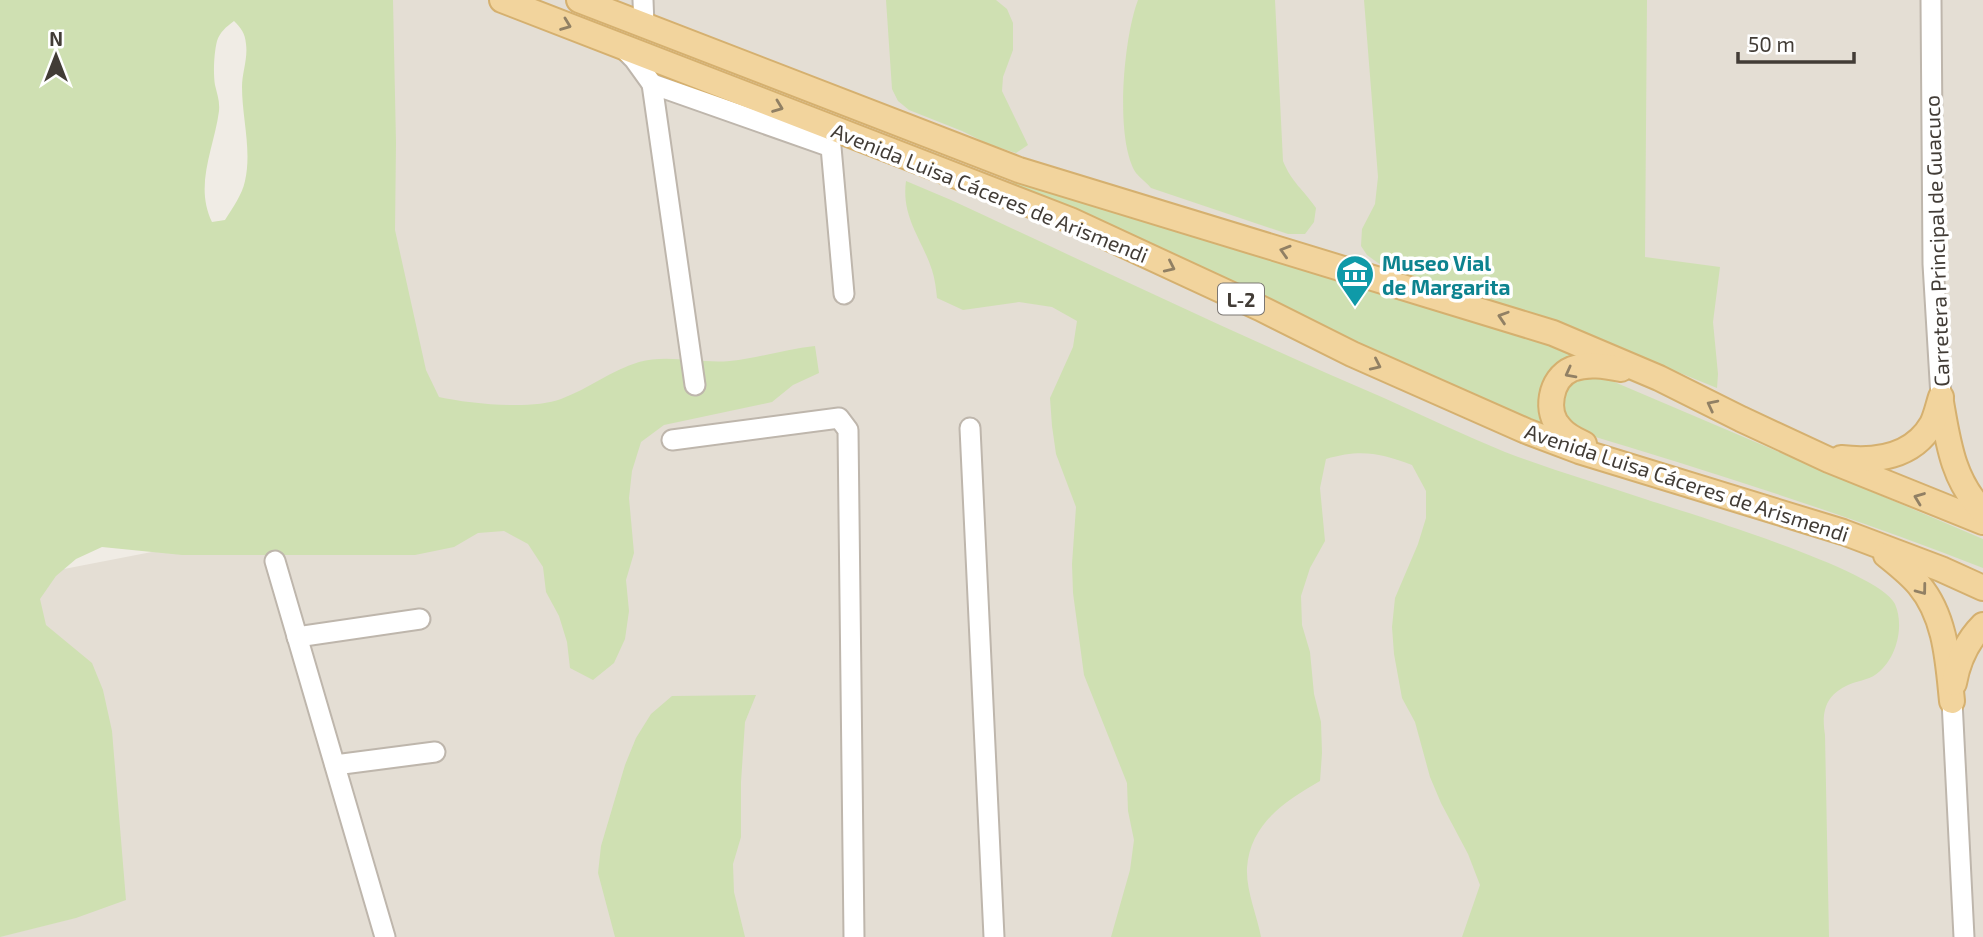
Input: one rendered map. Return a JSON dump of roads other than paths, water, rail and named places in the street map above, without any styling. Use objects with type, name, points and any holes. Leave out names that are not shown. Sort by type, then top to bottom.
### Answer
[{"type":"main road","name":"Avenida Luisa Cáceres de Arismendi","points":[[502,0],[1070,220],[1460,404],[1579,451],[1734,497],[1872,543],[1983,588]]},
{"type":"main road","name":"Avenida Luisa Cáceres de Arismendi","points":[[579,0],[1019,170],[1528,325],[1659,377],[1818,456],[1983,523]]},
{"type":"main road","points":[[1634,467],[1572,438],[1560,429],[1552,417],[1553,392],[1559,379],[1570,369],[1586,366],[1604,365],[1659,377]]},
{"type":"main road","points":[[1818,456],[1874,460],[1907,450],[1922,437],[1933,422],[1941,397]]},
{"type":"main road","points":[[1941,397],[1951,455],[1958,475],[1968,494],[1983,511]]},
{"type":"main road","points":[[1872,543],[1920,585],[1933,605],[1945,643],[1952,701]]},
{"type":"main road","points":[[1952,701],[1956,670],[1973,635],[1983,625]]},
{"type":"street","points":[[643,0],[644,25]]},
{"type":"street","name":"Carretera Principal de Guacuco","points":[[1931,0],[1933,264],[1941,397]]},
{"type":"street","points":[[621,46],[635,59],[652,84],[695,385]]},
{"type":"street","points":[[652,84],[831,147],[845,294]]},
{"type":"street","points":[[672,440],[839,418],[848,430],[854,937]]},
{"type":"street","points":[[970,428],[994,937]]},
{"type":"street","points":[[275,561],[385,937]]},
{"type":"street","points":[[297,637],[421,619]]},
{"type":"street","points":[[1952,701],[1964,937]]},
{"type":"street","points":[[335,765],[435,752]]},
{"type":"place","name":"Museo Vial de Margarita","points":[[1355,308]]}]
